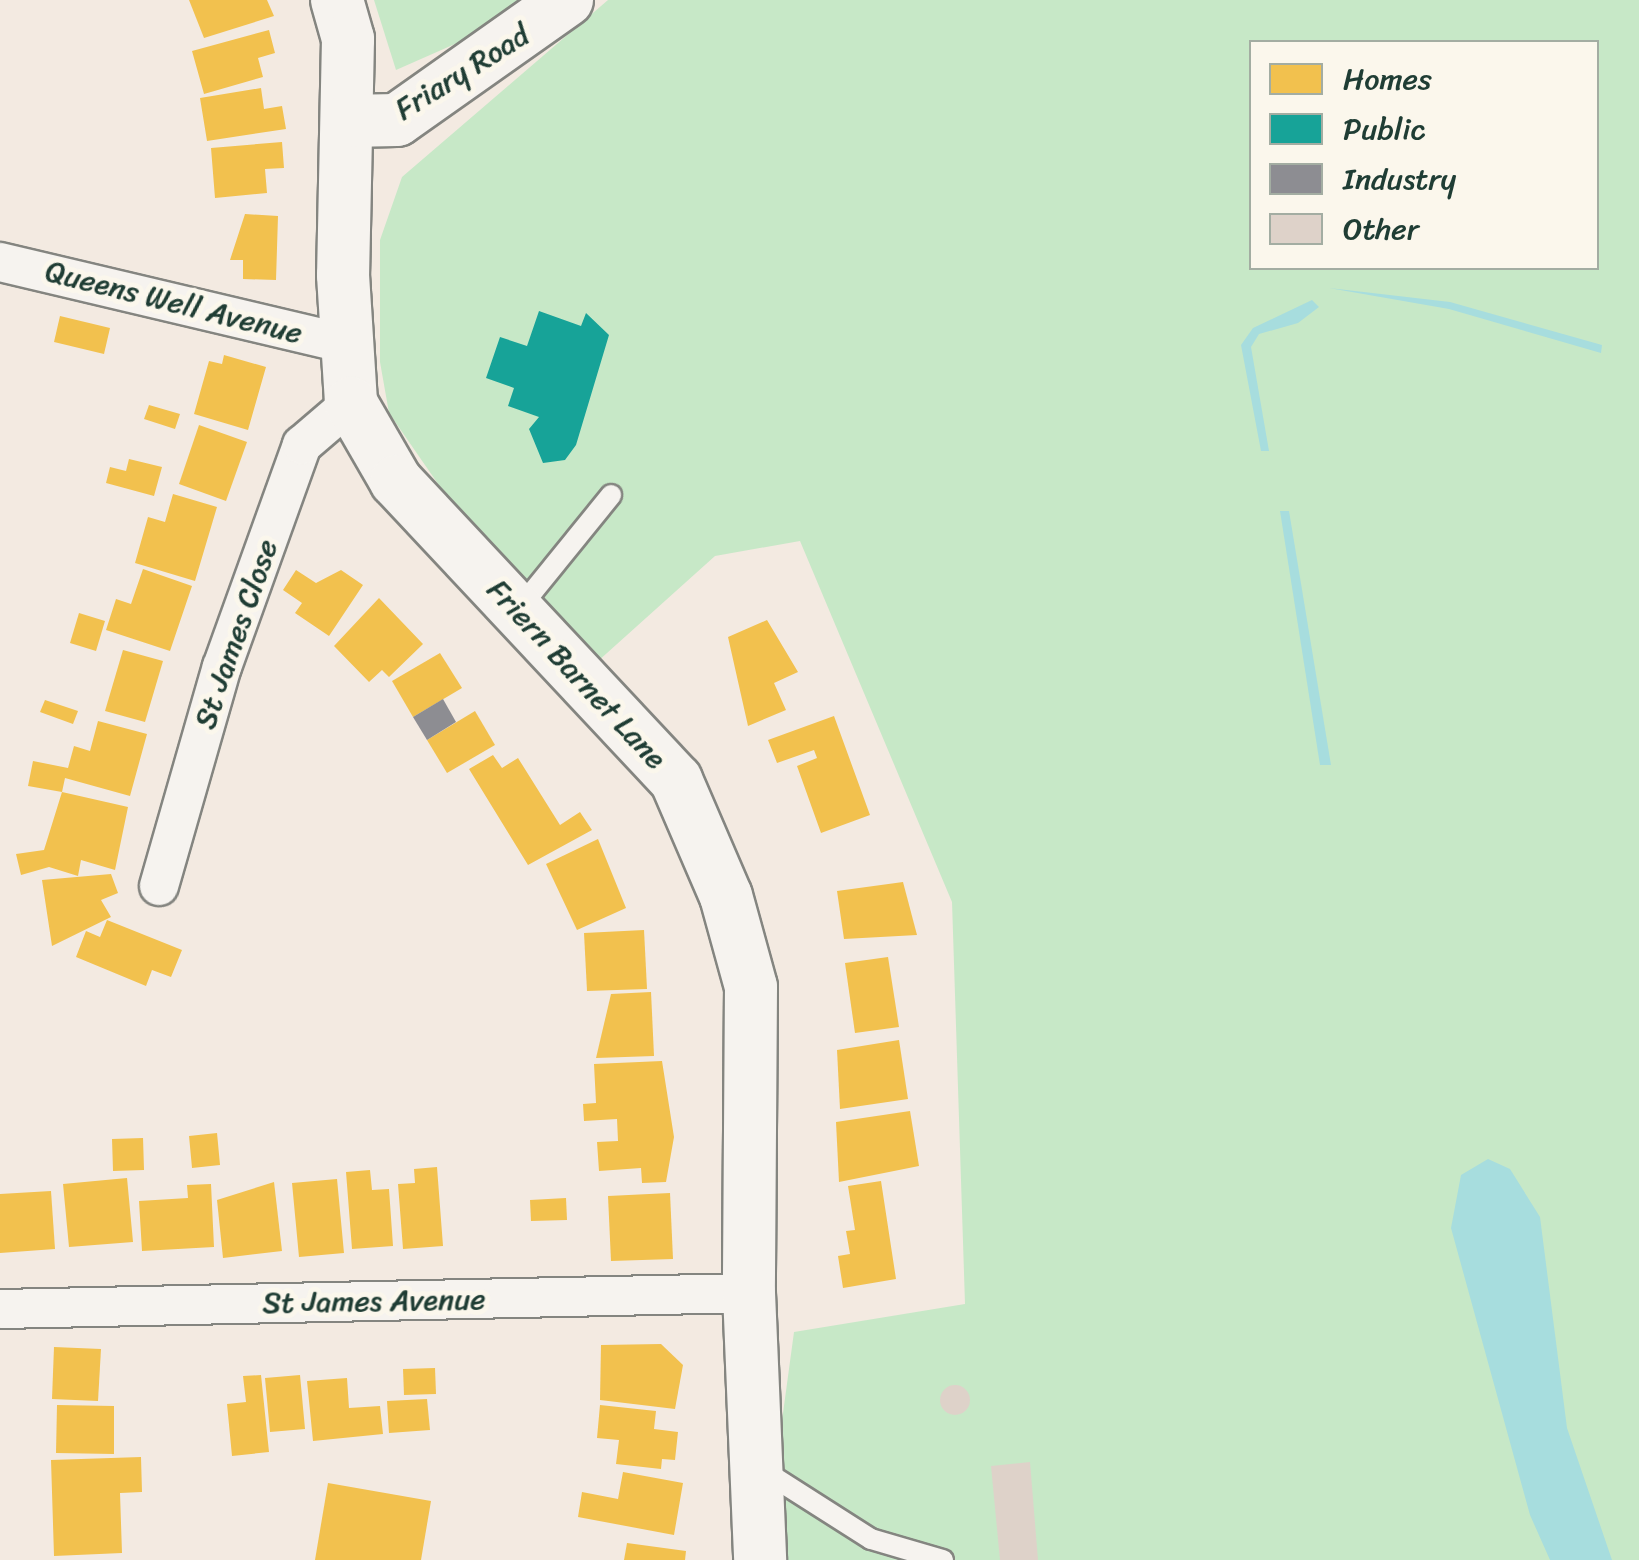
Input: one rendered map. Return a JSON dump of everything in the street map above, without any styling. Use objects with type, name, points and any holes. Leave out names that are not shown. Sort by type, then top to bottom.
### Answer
[{"type":"main road","name":"Friern Barnet Lane","points":[[338,0],[348,121],[347,344],[351,403],[396,481],[676,780],[726,896],[751,987],[749,1294],[760,1560]]},
{"type":"main road","name":"Friary Road","points":[[348,121],[397,120],[567,0]]},
{"type":"street","name":"Queens Well Avenue","points":[[0,262],[347,344]]},
{"type":"street","name":"St James Close","points":[[159,886],[222,667],[302,445],[351,403]]},
{"type":"street","name":"St James Avenue","points":[[0,1309],[749,1294]]},
{"type":"lane","points":[[517,611],[611,495]]},
{"type":"lane","points":[[756,1466],[871,1539],[943,1560]]},
{"type":"green space","points":[[374,0],[530,0],[498,25],[396,70]]},
{"type":"green space","points":[[608,0],[1639,0],[1639,1560],[774,1560],[770,1509],[794,1332],[965,1304],[952,902],[800,541],[715,556],[597,662],[454,507],[389,413],[380,362],[380,240],[402,177]]},
{"type":"water","points":[[1329,288],[1450,302],[1602,345],[1601,353],[1449,309]]},
{"type":"water","points":[[1312,300],[1319,307],[1298,323],[1259,334],[1251,347],[1269,451],[1261,451],[1241,345],[1253,328]]},
{"type":"water","points":[[1280,511],[1289,511],[1331,765],[1320,765]]},
{"type":"water","points":[[1488,1159],[1510,1169],[1540,1217],[1567,1428],[1612,1560],[1550,1560],[1530,1515],[1451,1228],[1461,1175]]},
{"type":"building: Homes","points":[[189,0],[267,0],[274,16],[204,38]]},
{"type":"building: Homes","points":[[269,30],[275,53],[258,58],[263,77],[204,94],[192,51]]},
{"type":"building: Homes","points":[[261,88],[264,109],[282,106],[286,129],[207,141],[200,98]]},
{"type":"building: Homes","points":[[282,142],[284,168],[265,169],[267,193],[215,198],[211,148]]},
{"type":"building: Homes","points":[[245,214],[278,216],[276,280],[243,279],[243,260],[230,260]]},
{"type":"building: Homes","points":[[60,316],[110,328],[104,354],[54,342]]},
{"type":"building: Homes","points":[[224,355],[266,367],[248,430],[194,414],[209,361],[222,364]]},
{"type":"building: Homes","points":[[149,405],[180,414],[175,429],[144,419]]},
{"type":"building: Homes","points":[[199,425],[247,442],[226,501],[179,484]]},
{"type":"building: Homes","points":[[129,459],[162,467],[154,496],[106,483],[110,467],[126,471]]},
{"type":"building: Homes","points":[[173,494],[217,507],[195,581],[135,563],[148,517],[165,522]]},
{"type":"building: Homes","points":[[143,569],[192,586],[170,651],[106,630],[116,599],[131,604]]},
{"type":"building: Homes","points":[[296,570],[316,583],[341,570],[363,585],[329,636],[295,613],[302,603],[283,590]]},
{"type":"building: Homes","points":[[379,598],[423,644],[389,677],[382,670],[369,682],[334,646]]},
{"type":"building: Homes","points":[[79,613],[105,621],[96,651],[70,643]]},
{"type":"building: Homes","points":[[767,620],[798,672],[774,683],[786,710],[748,726],[728,637]]},
{"type":"building: Homes","points":[[123,650],[163,661],[145,722],[105,711]]},
{"type":"building: Homes","points":[[440,653],[462,688],[413,717],[392,681]]},
{"type":"building: Homes","points":[[45,700],[78,711],[73,724],[40,712]]},
{"type":"building: Homes","points":[[475,711],[495,745],[447,773],[427,740]]},
{"type":"building: Homes","points":[[834,716],[870,815],[821,833],[797,766],[817,758],[814,750],[777,763],[768,740]]},
{"type":"building: Homes","points":[[98,721],[147,734],[130,796],[65,778],[62,792],[28,786],[33,761],[68,768],[74,746],[90,751]]},
{"type":"building: Homes","points":[[493,755],[502,768],[518,758],[560,825],[580,812],[592,830],[528,865],[469,769]]},
{"type":"building: Homes","points":[[62,792],[128,807],[115,870],[81,860],[78,876],[49,867],[21,875],[16,854],[44,850]]},
{"type":"building: Homes","points":[[598,839],[626,908],[577,930],[546,864]]},
{"type":"building: Homes","points":[[111,874],[118,893],[101,900],[111,917],[52,946],[42,880]]},
{"type":"building: Homes","points":[[903,882],[917,935],[844,939],[837,891]]},
{"type":"building: Homes","points":[[107,920],[182,950],[171,977],[152,970],[146,986],[76,957],[86,931],[100,937]]},
{"type":"building: Homes","points":[[644,930],[647,989],[587,991],[584,933]]},
{"type":"building: Homes","points":[[888,957],[899,1027],[855,1033],[845,963]]},
{"type":"building: Homes","points":[[651,992],[654,1056],[596,1058],[611,994]]},
{"type":"building: Homes","points":[[899,1040],[908,1099],[840,1109],[837,1050]]},
{"type":"building: Homes","points":[[662,1061],[674,1137],[666,1182],[642,1183],[641,1168],[599,1171],[597,1142],[618,1141],[617,1119],[584,1121],[583,1104],[596,1103],[594,1064]]},
{"type":"building: Homes","points":[[910,1111],[919,1166],[839,1182],[836,1122]]},
{"type":"building: Homes","points":[[217,1133],[220,1165],[192,1168],[189,1136]]},
{"type":"building: Homes","points":[[143,1138],[144,1170],[113,1171],[112,1139]]},
{"type":"building: Homes","points":[[437,1167],[443,1246],[403,1249],[398,1184],[415,1183],[414,1169]]},
{"type":"building: Homes","points":[[370,1170],[372,1190],[389,1189],[393,1246],[352,1249],[346,1172]]},
{"type":"building: Homes","points":[[127,1178],[133,1242],[69,1247],[63,1184]]},
{"type":"building: Homes","points":[[337,1179],[344,1253],[299,1257],[292,1183]]},
{"type":"building: Homes","points":[[881,1181],[896,1279],[843,1288],[838,1256],[850,1254],[846,1231],[855,1230],[848,1186]]},
{"type":"building: Homes","points":[[274,1182],[282,1251],[223,1258],[217,1200]]},
{"type":"building: Homes","points":[[211,1184],[214,1247],[142,1251],[139,1201],[188,1198],[187,1185]]},
{"type":"building: Homes","points":[[51,1191],[55,1249],[0,1253],[0,1194]]},
{"type":"building: Homes","points":[[670,1193],[673,1259],[611,1261],[608,1196]]},
{"type":"building: Homes","points":[[566,1198],[567,1220],[531,1221],[530,1200]]},
{"type":"building: Homes","points":[[661,1344],[683,1365],[675,1409],[600,1400],[601,1345]]},
{"type":"building: Homes","points":[[54,1347],[101,1349],[98,1401],[52,1399]]},
{"type":"building: Homes","points":[[435,1368],[436,1394],[404,1395],[403,1369]]},
{"type":"building: Homes","points":[[261,1375],[269,1452],[232,1456],[227,1404],[246,1402],[243,1376]]},
{"type":"building: Homes","points":[[300,1375],[305,1429],[270,1432],[265,1378]]},
{"type":"building: Homes","points":[[347,1378],[349,1408],[380,1406],[383,1434],[313,1441],[307,1381]]},
{"type":"building: Homes","points":[[427,1399],[430,1430],[389,1433],[387,1401]]},
{"type":"building: Homes","points":[[57,1405],[114,1406],[114,1454],[56,1453]]},
{"type":"building: Homes","points":[[600,1405],[656,1411],[654,1429],[678,1432],[675,1460],[662,1459],[661,1469],[616,1464],[619,1440],[597,1438]]},
{"type":"building: Homes","points":[[141,1457],[142,1492],[120,1493],[122,1553],[54,1556],[51,1460]]},
{"type":"building: Homes","points":[[623,1472],[683,1483],[674,1535],[578,1517],[582,1492],[618,1499]]},
{"type":"building: Homes","points":[[328,1483],[431,1501],[421,1560],[315,1560]]},
{"type":"building: Homes","points":[[627,1543],[686,1551],[685,1560],[624,1560]]},
{"type":"building: Public","points":[[539,311],[581,326],[586,313],[609,335],[576,445],[565,460],[543,463],[529,429],[539,417],[508,406],[514,388],[486,378],[500,337],[527,346]]},
{"type":"building: Industry","points":[[443,699],[456,722],[427,740],[413,717]]},
{"type":"building: Other","points":[[955,1385],[965,1390],[970,1400],[965,1410],[955,1415],[945,1410],[940,1400],[945,1390]]},
{"type":"building: Other","points":[[1030,1462],[1038,1560],[1000,1560],[991,1466]]}]
